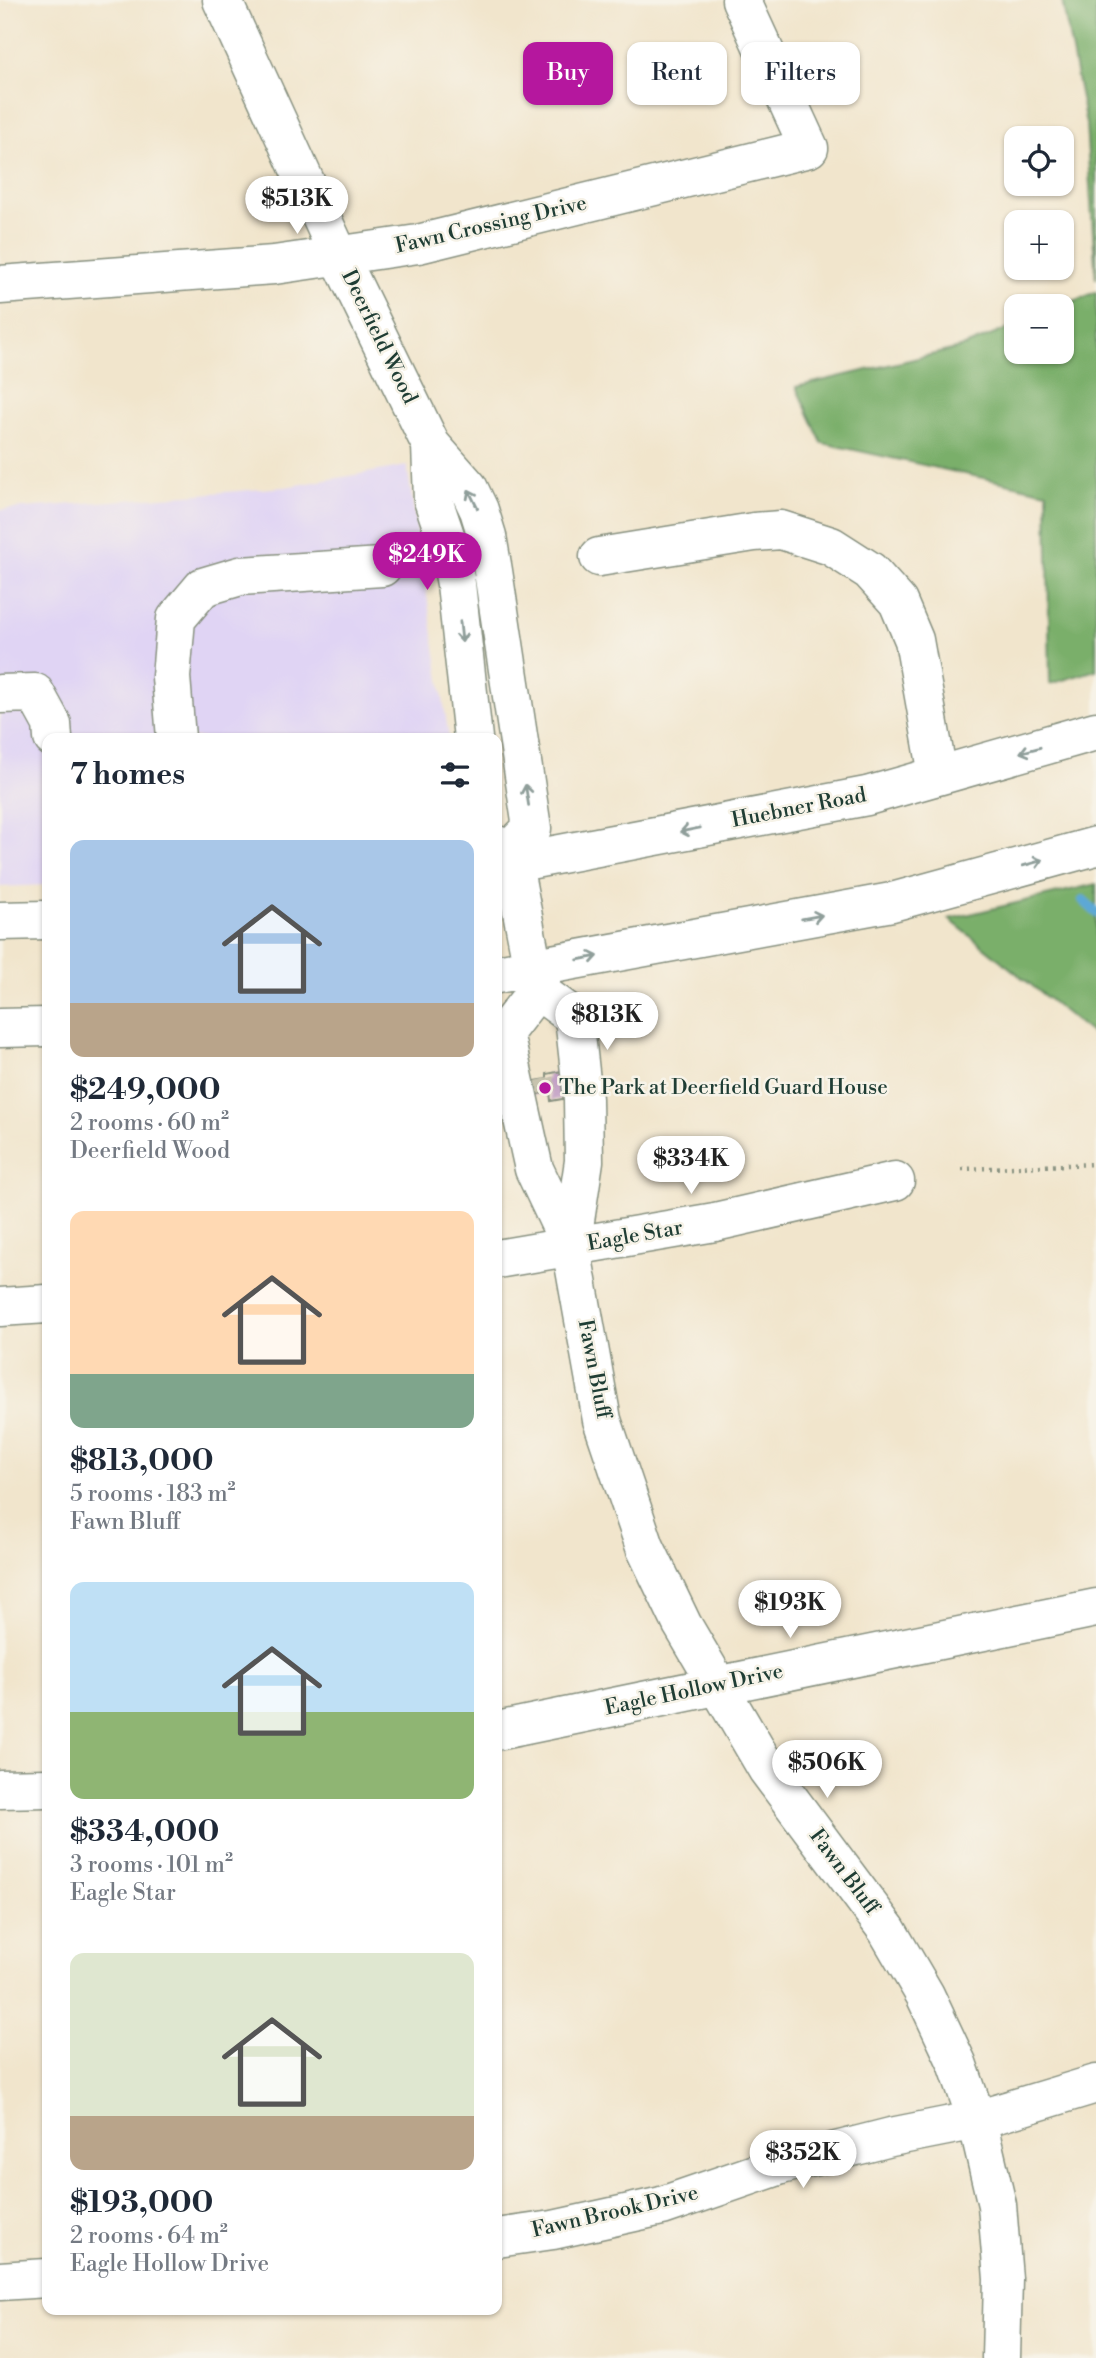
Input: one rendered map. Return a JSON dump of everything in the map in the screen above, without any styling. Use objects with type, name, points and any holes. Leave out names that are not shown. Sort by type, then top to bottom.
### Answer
[{"type":"street","name":"Deerfield Wood","points":[[222,0],[339,256],[431,446],[468,487],[487,536],[532,828],[504,857]]},
{"type":"street","name":"Fawn Crossing Drive","points":[[0,285],[274,265],[418,244],[809,148],[741,0]]},
{"type":"street","name":"Deerfield Wood","points":[[431,446],[432,500],[449,548],[456,584],[472,733]]},
{"type":"street","points":[[599,557],[781,530],[831,546],[870,571],[898,602],[914,640],[938,775]]},
{"type":"street","points":[[176,733],[171,677],[176,619],[203,587],[240,576],[382,567]]},
{"type":"street","points":[[0,694],[35,693],[52,724],[53,733]]},
{"type":"street","name":"Huebner Road","points":[[504,857],[867,796],[1096,731]]},
{"type":"street","points":[[502,975],[535,979],[892,902],[1096,846]]},
{"type":"street","points":[[504,857],[535,979],[504,1033],[533,1068],[539,1105],[528,1138]]},
{"type":"street","points":[[0,921],[42,919]]},
{"type":"street","name":"Fawn Bluff","points":[[535,979],[574,1017],[584,1161],[571,1247]]},
{"type":"street","points":[[0,1028],[42,1027]]},
{"type":"street","name":"Fawn Bluff","points":[[504,1033],[534,1169],[571,1247],[602,1420],[641,1535],[682,1625],[767,1769],[893,1940],[947,2040],[976,2120],[997,2205],[1003,2278],[1001,2358]]},
{"type":"street","points":[[528,1138],[583,1125]]},
{"type":"street","name":"Eagle Star","points":[[502,1258],[715,1222],[895,1181]]},
{"type":"street","points":[[0,1307],[42,1304]]},
{"type":"street","name":"Eagle Hollow Drive","points":[[502,1730],[1096,1608]]},
{"type":"street","points":[[0,1789],[42,1788]]},
{"type":"street","name":"Fawn Brook Drive","points":[[502,2237],[553,2230],[662,2206],[781,2165],[891,2137],[976,2120],[1096,2084]]},
{"type":"street","points":[[0,2281],[42,2278]]},
{"type":"path","points":[[962,1169],[1096,1164]]},
{"type":"shaded area","points":[[407,466],[448,733],[42,733],[42,885],[0,887],[0,510],[286,487]]},
{"type":"green space","points":[[1062,0],[1096,0],[1096,279],[1086,124]]},
{"type":"green space","points":[[1096,292],[1096,670],[1050,684],[1047,492],[822,443],[796,387],[960,348],[1004,330],[1004,364],[1074,364],[1074,301]]},
{"type":"green space","points":[[1096,884],[1096,1037],[949,919]]},
{"type":"building","name":"The Park at Deerfield Guard House","points":[[562,1071],[568,1098],[551,1101],[550,1092],[525,1096],[523,1083],[547,1079],[547,1074]]},
{"type":"waterway","points":[[1083,900],[1096,912]]},
{"type":"tunnel","points":[[535,1081],[538,1094]]},
{"type":"place","name":"The Park at Deerfield Guard House","points":[[545,1088]]}]
